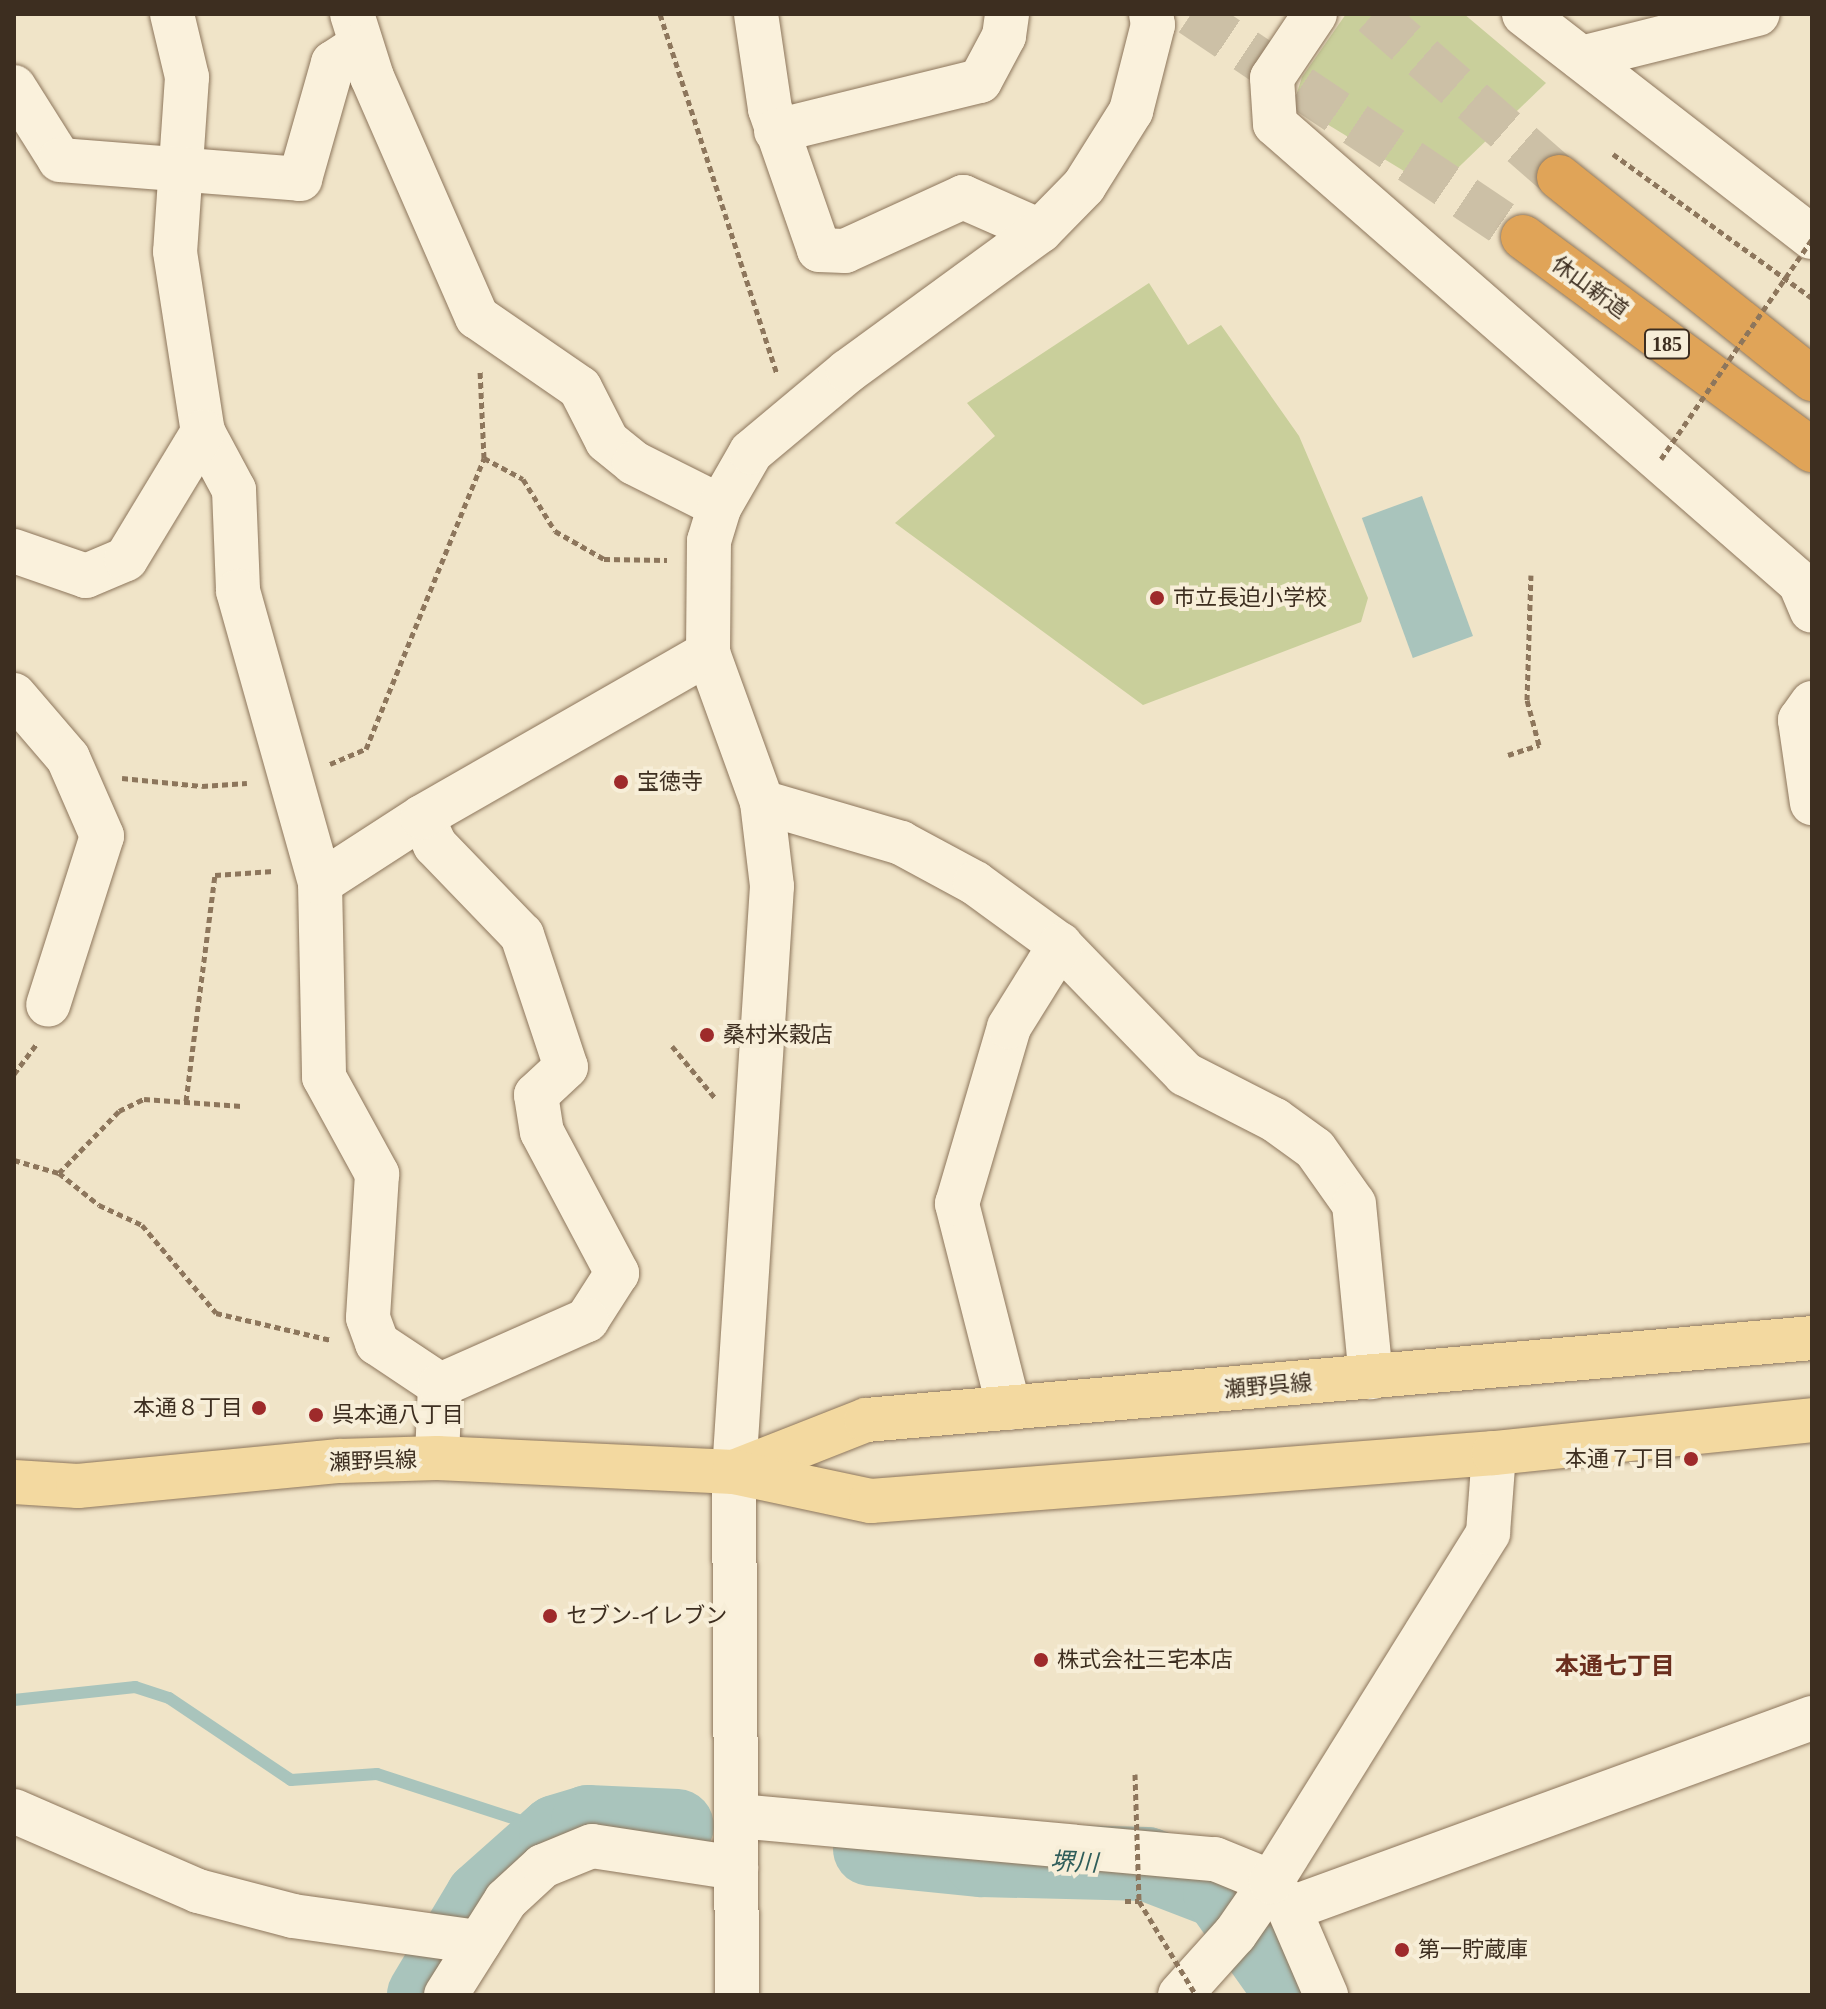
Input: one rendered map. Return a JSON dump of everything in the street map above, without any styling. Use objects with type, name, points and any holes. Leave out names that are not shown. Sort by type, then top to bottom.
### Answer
[{"type":"highway","points":[[1559,177],[1812,379]]},
{"type":"highway","name":"休山新道","points":[[1523,237],[1812,450]]},
{"type":"main road","name":"瀬野呉線","points":[[734,1472],[866,1420],[1812,1338]]},
{"type":"main road","name":"瀬野呉線","points":[[14,1482],[78,1486],[340,1461],[437,1458],[734,1472],[871,1501],[1494,1453],[1812,1420]]},
{"type":"street","points":[[172,14],[187,77],[177,172],[175,252],[203,432],[234,490],[238,591],[318,876],[324,1077],[377,1174],[368,1318],[377,1343],[440,1385]]},
{"type":"street","points":[[756,14],[776,131],[819,250],[845,251],[963,197],[1040,231]]},
{"type":"street","points":[[776,131],[980,81],[1004,36],[1007,14]]},
{"type":"street","points":[[737,1995],[734,1472],[772,886],[762,802],[708,653],[708,560],[720,506],[751,452],[848,371],[1040,231],[1084,186],[1131,111],[1153,25],[1151,14]]},
{"type":"street","points":[[1315,14],[1272,78],[1275,124],[1800,583],[1812,611]]},
{"type":"street","points":[[1524,14],[1812,238]]},
{"type":"street","points":[[1581,58],[1758,14]]},
{"type":"street","points":[[14,87],[60,160],[177,172],[300,179],[333,63],[357,29]]},
{"type":"street","points":[[357,29],[477,317],[580,388],[607,441],[634,463],[720,506]]},
{"type":"street","points":[[14,551],[86,576],[126,559],[203,432]]},
{"type":"street","points":[[318,876],[708,653]]},
{"type":"street","points":[[14,695],[68,758],[102,836],[48,1005]]},
{"type":"street","points":[[1812,703],[1800,720],[1812,803]]},
{"type":"street","points":[[762,802],[901,843],[975,883],[1060,945],[1185,1074],[1275,1120],[1315,1149],[1354,1204],[1371,1377]]},
{"type":"street","points":[[422,817],[435,845],[522,935],[566,1067],[536,1095],[542,1132],[617,1273],[587,1320],[440,1385]]},
{"type":"street","points":[[1009,1408],[957,1204],[1009,1027],[1060,945]]},
{"type":"street","points":[[437,1458],[440,1385]]},
{"type":"street","points":[[1180,1995],[1262,1908],[1488,1533],[1494,1453]]},
{"type":"street","points":[[1262,1908],[1812,1718]]},
{"type":"street","points":[[14,1811],[198,1891],[293,1916],[465,1940]]},
{"type":"street","points":[[738,1816],[1215,1859],[1262,1908],[1326,1995]]},
{"type":"street","points":[[446,1995],[465,1940],[543,1866],[592,1846],[736,1868]]},
{"type":"path","points":[[660,14],[791,419]]},
{"type":"path","points":[[1613,154],[1812,298]]},
{"type":"path","points":[[1661,459],[1812,238]]},
{"type":"path","points":[[74,773],[202,786],[291,781],[366,749],[484,458],[477,317]]},
{"type":"path","points":[[484,458],[523,479],[555,531],[604,559],[708,560]]},
{"type":"path","points":[[1508,755],[1539,745],[1527,700],[1531,575]]},
{"type":"path","points":[[186,1101],[215,875],[318,876]]},
{"type":"path","points":[[672,1046],[719,1102]]},
{"type":"path","points":[[59,1173],[119,1111],[144,1099],[242,1106]]},
{"type":"path","points":[[14,1160],[59,1173],[99,1205],[142,1225],[216,1313],[356,1345],[377,1343]]},
{"type":"path","points":[[1135,1774],[1139,1901],[1196,1995]]},
{"type":"path","points":[[1125,1901],[1139,1901]]},
{"type":"green space","points":[[1346,14],[1464,14],[1546,83],[1435,190],[1304,110],[1295,99],[1302,77]]},
{"type":"green space","points":[[1149,283],[1188,345],[1221,325],[1299,436],[1368,598],[1361,622],[1143,705],[895,523],[995,436],[967,403]]},
{"type":"water","points":[[1422,496],[1473,636],[1413,658],[1362,518]]},
{"type":"waterway","points":[[14,1700],[135,1687],[169,1698],[291,1780],[377,1774],[556,1832]]},
{"type":"waterway","name":"堺川","points":[[424,1995],[482,1898],[556,1832],[588,1822],[677,1826]]},
{"type":"waterway","name":"堺川","points":[[870,1849],[981,1860],[1147,1864],[1220,1892],[1293,1995]]},
{"type":"tunnel","points":[[1191,14],[1523,237]]},
{"type":"tunnel","points":[[1373,14],[1559,177]]},
{"type":"place","name":"市立長迫小学校","points":[[1157,598]]},
{"type":"place","name":"宝徳寺","points":[[621,782]]},
{"type":"place","name":"桑村米穀店","points":[[707,1035]]},
{"type":"place","name":"本通８丁目","points":[[259,1408]]},
{"type":"place","name":"呉本通八丁目","points":[[316,1415]]},
{"type":"place","name":"本通７丁目","points":[[1691,1459]]},
{"type":"place","name":"セブン-イレブン","points":[[550,1616]]},
{"type":"place","name":"株式会社三宅本店","points":[[1041,1660]]},
{"type":"place","name":"第一貯蔵庫","points":[[1402,1950]]},
{"type":"district","name":"本通七丁目","points":[[1615,1667]]}]
